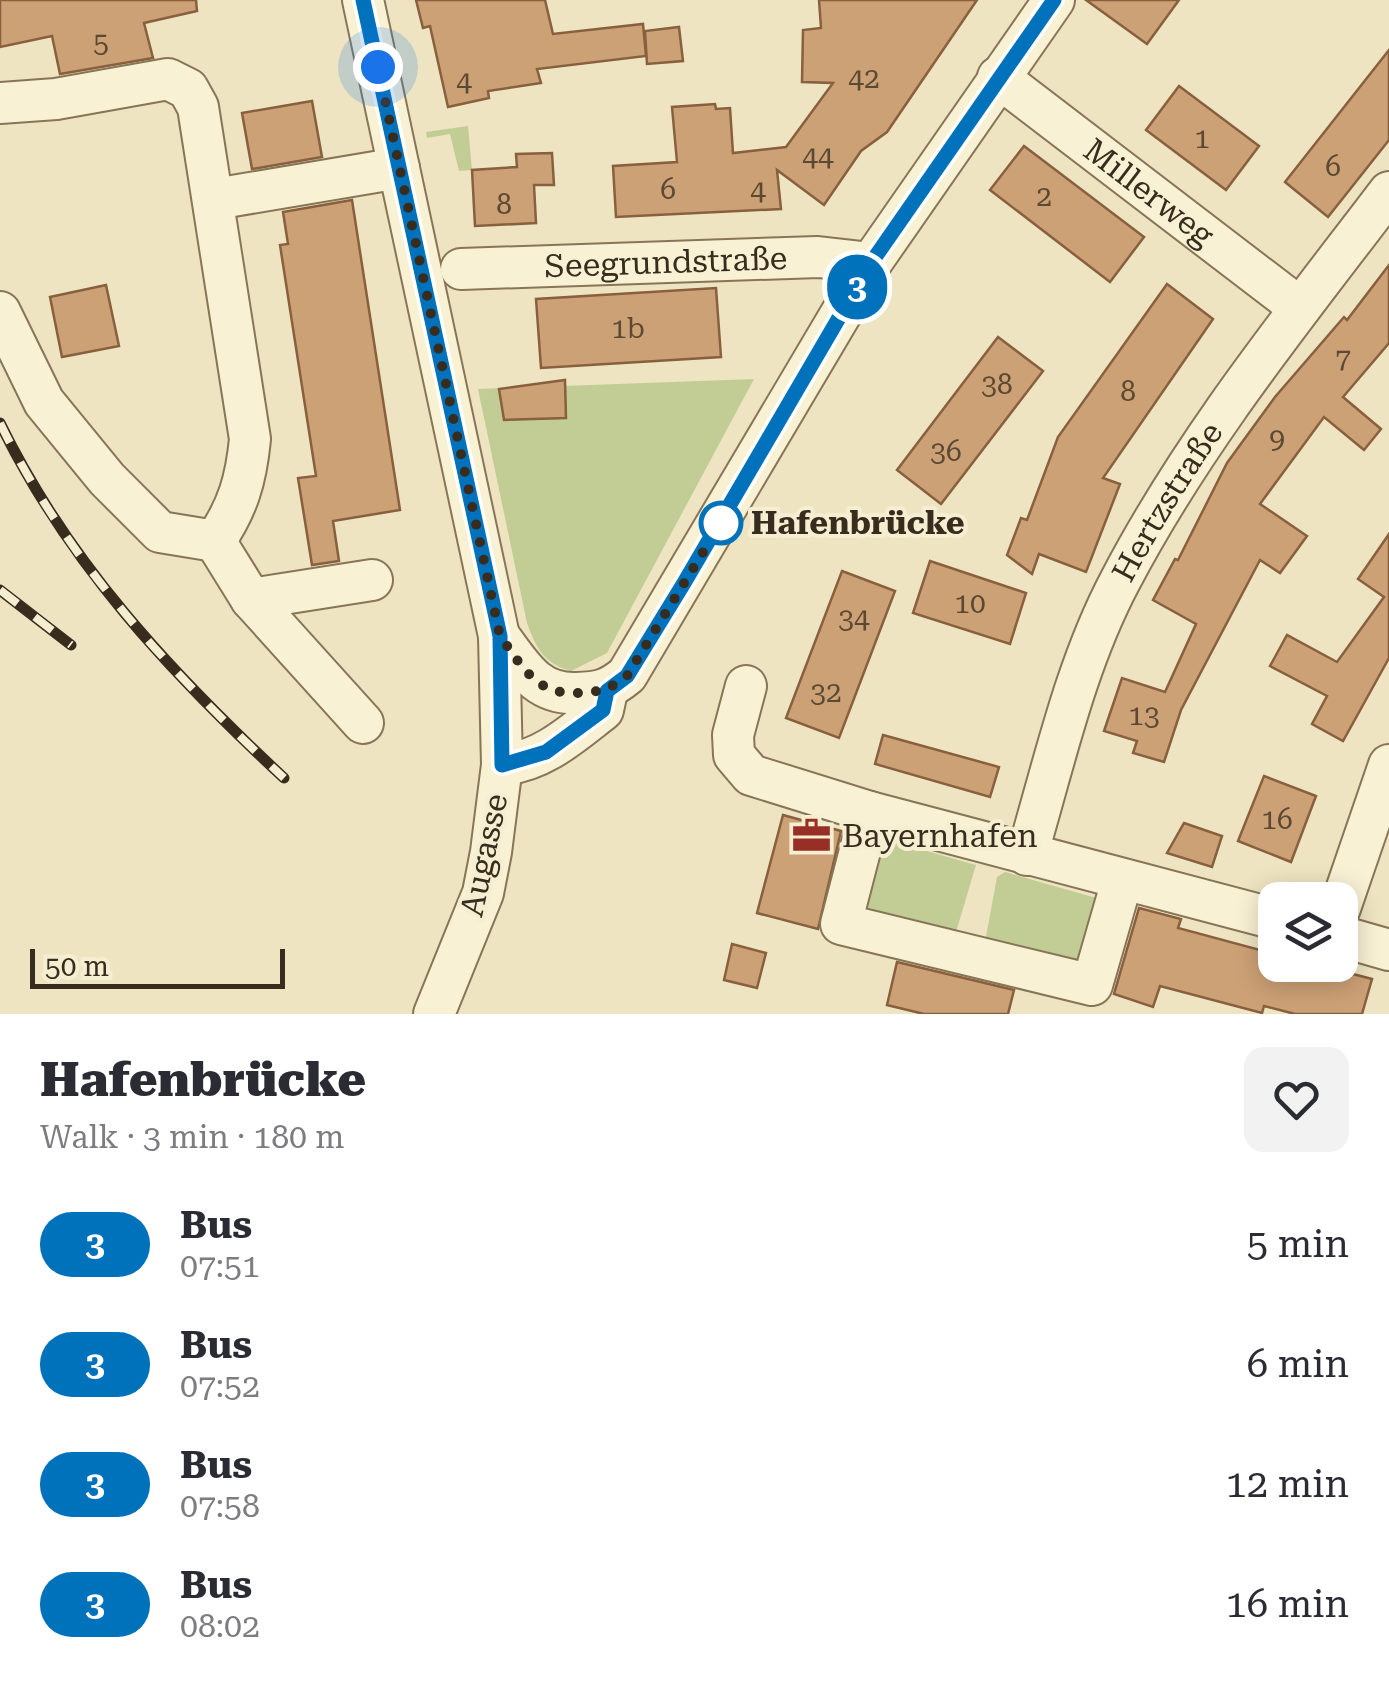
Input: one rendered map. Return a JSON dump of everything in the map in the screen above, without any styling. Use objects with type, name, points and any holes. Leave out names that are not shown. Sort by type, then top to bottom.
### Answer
[{"type":"street","points":[[363,0],[500,636],[502,765]]},
{"type":"street","name":"Augasse","points":[[434,1014],[482,892],[502,765],[531,760],[603,710],[607,691],[627,676],[871,263],[1054,0]]},
{"type":"street","name":"Millerweg","points":[[998,77],[1300,308]]},
{"type":"street","points":[[0,103],[56,99],[168,79],[188,89],[198,108],[250,440],[246,482],[234,513],[214,541]]},
{"type":"street","points":[[215,200],[399,168]]},
{"type":"street","name":"Hertzstraße","points":[[1027,855],[1080,676],[1118,584],[1180,476],[1389,192]]},
{"type":"street","name":"Seegrundstraße","points":[[461,270],[818,257],[871,263]]},
{"type":"street","points":[[0,312],[44,402],[107,479],[160,532],[214,541],[251,598],[296,654],[362,723]]},
{"type":"street","points":[[251,598],[372,580]]},
{"type":"street","points":[[500,636],[544,690],[557,694],[607,691]]},
{"type":"street","points":[[746,686],[733,735],[734,755],[741,766],[773,784],[1258,915]]},
{"type":"street","points":[[1349,882],[1389,765]]},
{"type":"street","points":[[870,812],[841,924],[1092,986],[1122,881]]},
{"type":"street","points":[[1358,941],[1389,950]]},
{"type":"green space","points":[[468,126],[472,170],[459,171],[450,134],[427,138],[426,132]]},
{"type":"green space","points":[[754,379],[607,653],[571,671],[554,664],[538,647],[527,623],[478,389]]},
{"type":"green space","points":[[881,838],[976,865],[956,932],[865,911]]},
{"type":"green space","points":[[1005,872],[1100,899],[1084,963],[985,942],[997,877]]},
{"type":"building","points":[[0,0],[196,0],[197,11],[144,23],[153,58],[60,74],[52,36],[0,47]]},
{"type":"building","points":[[416,0],[545,0],[553,34],[643,24],[646,56],[537,69],[541,83],[488,91],[489,98],[448,107],[430,26],[423,28]]},
{"type":"building","points":[[819,0],[977,0],[887,132],[861,151],[824,205],[777,170],[781,209],[616,217],[613,166],[677,162],[672,107],[715,104],[716,109],[730,108],[733,153],[786,147],[833,83],[802,82],[803,30],[821,28]]},
{"type":"building","points":[[1086,0],[1179,0],[1147,44]]},
{"type":"building","points":[[679,27],[683,61],[647,64],[645,31]]},
{"type":"building","points":[[1389,50],[1389,140],[1328,217],[1285,182]]},
{"type":"building","points":[[1179,86],[1259,146],[1226,190],[1146,130]]},
{"type":"building","points":[[312,101],[322,157],[252,169],[242,113]]},
{"type":"building","points":[[1024,146],[1144,237],[1110,282],[990,190]]},
{"type":"building","points":[[552,153],[554,185],[534,185],[536,223],[475,226],[472,170],[517,167],[516,154]]},
{"type":"building","points":[[352,200],[400,510],[333,521],[339,561],[312,565],[298,478],[316,476],[280,245],[288,244],[283,212]]},
{"type":"building","points":[[1389,265],[1389,343],[1343,397],[1381,429],[1364,450],[1324,417],[1260,504],[1307,536],[1280,573],[1260,560],[1181,710],[1164,762],[1133,753],[1137,741],[1104,731],[1122,678],[1165,692],[1196,624],[1153,600],[1227,463],[1275,397],[1344,317],[1347,320]]},
{"type":"building","points":[[1167,284],[1213,319],[1103,478],[1120,484],[1086,572],[1039,554],[1032,574],[1007,555],[1021,518],[1027,520],[1058,437]]},
{"type":"building","points":[[106,285],[119,346],[62,357],[50,297]]},
{"type":"building","points":[[716,288],[721,357],[541,368],[536,299]]},
{"type":"building","points":[[998,337],[1043,371],[941,504],[897,470]]},
{"type":"building","points":[[565,380],[566,418],[504,420],[499,389]]},
{"type":"building","points":[[1389,534],[1389,658],[1343,741],[1312,724],[1327,696],[1270,666],[1287,635],[1337,662],[1384,597],[1358,579]]},
{"type":"building","points":[[930,561],[1026,593],[1010,644],[913,613]]},
{"type":"building","points":[[842,571],[895,591],[839,738],[786,718]]},
{"type":"building","points":[[883,735],[999,767],[990,797],[875,764]]},
{"type":"building","points":[[1264,776],[1316,796],[1291,862],[1238,841]]},
{"type":"building","points":[[783,815],[841,831],[818,929],[757,913]]},
{"type":"building","points":[[1184,823],[1222,836],[1212,867],[1167,853]]},
{"type":"building","points":[[1139,908],[1181,919],[1178,928],[1258,949],[1258,982],[1358,982],[1358,975],[1372,979],[1362,1014],[1295,1014],[1264,1006],[1262,1013],[1160,986],[1153,1007],[1114,994]]},
{"type":"building","points":[[732,944],[766,953],[757,988],[724,980]]},
{"type":"building","points":[[897,962],[1014,990],[1008,1014],[924,1014],[887,1005]]},
{"type":"railway","points":[[0,423],[57,523],[125,614],[202,698],[284,778]]},
{"type":"railway","points":[[0,590],[71,645]]},
{"type":"bus line","name":"3","points":[[363,0],[500,636],[502,765],[531,760],[546,752],[603,710],[607,691],[627,676],[871,263],[1054,0]]},
{"type":"place","name":"Hafenbrücke","points":[[721,523]]},
{"type":"place","name":"Bayernhafen","points":[[812,836]]},
{"type":"route","points":[[378,67],[500,636],[533,681],[557,694],[582,693],[607,691],[627,676],[721,523]]}]
